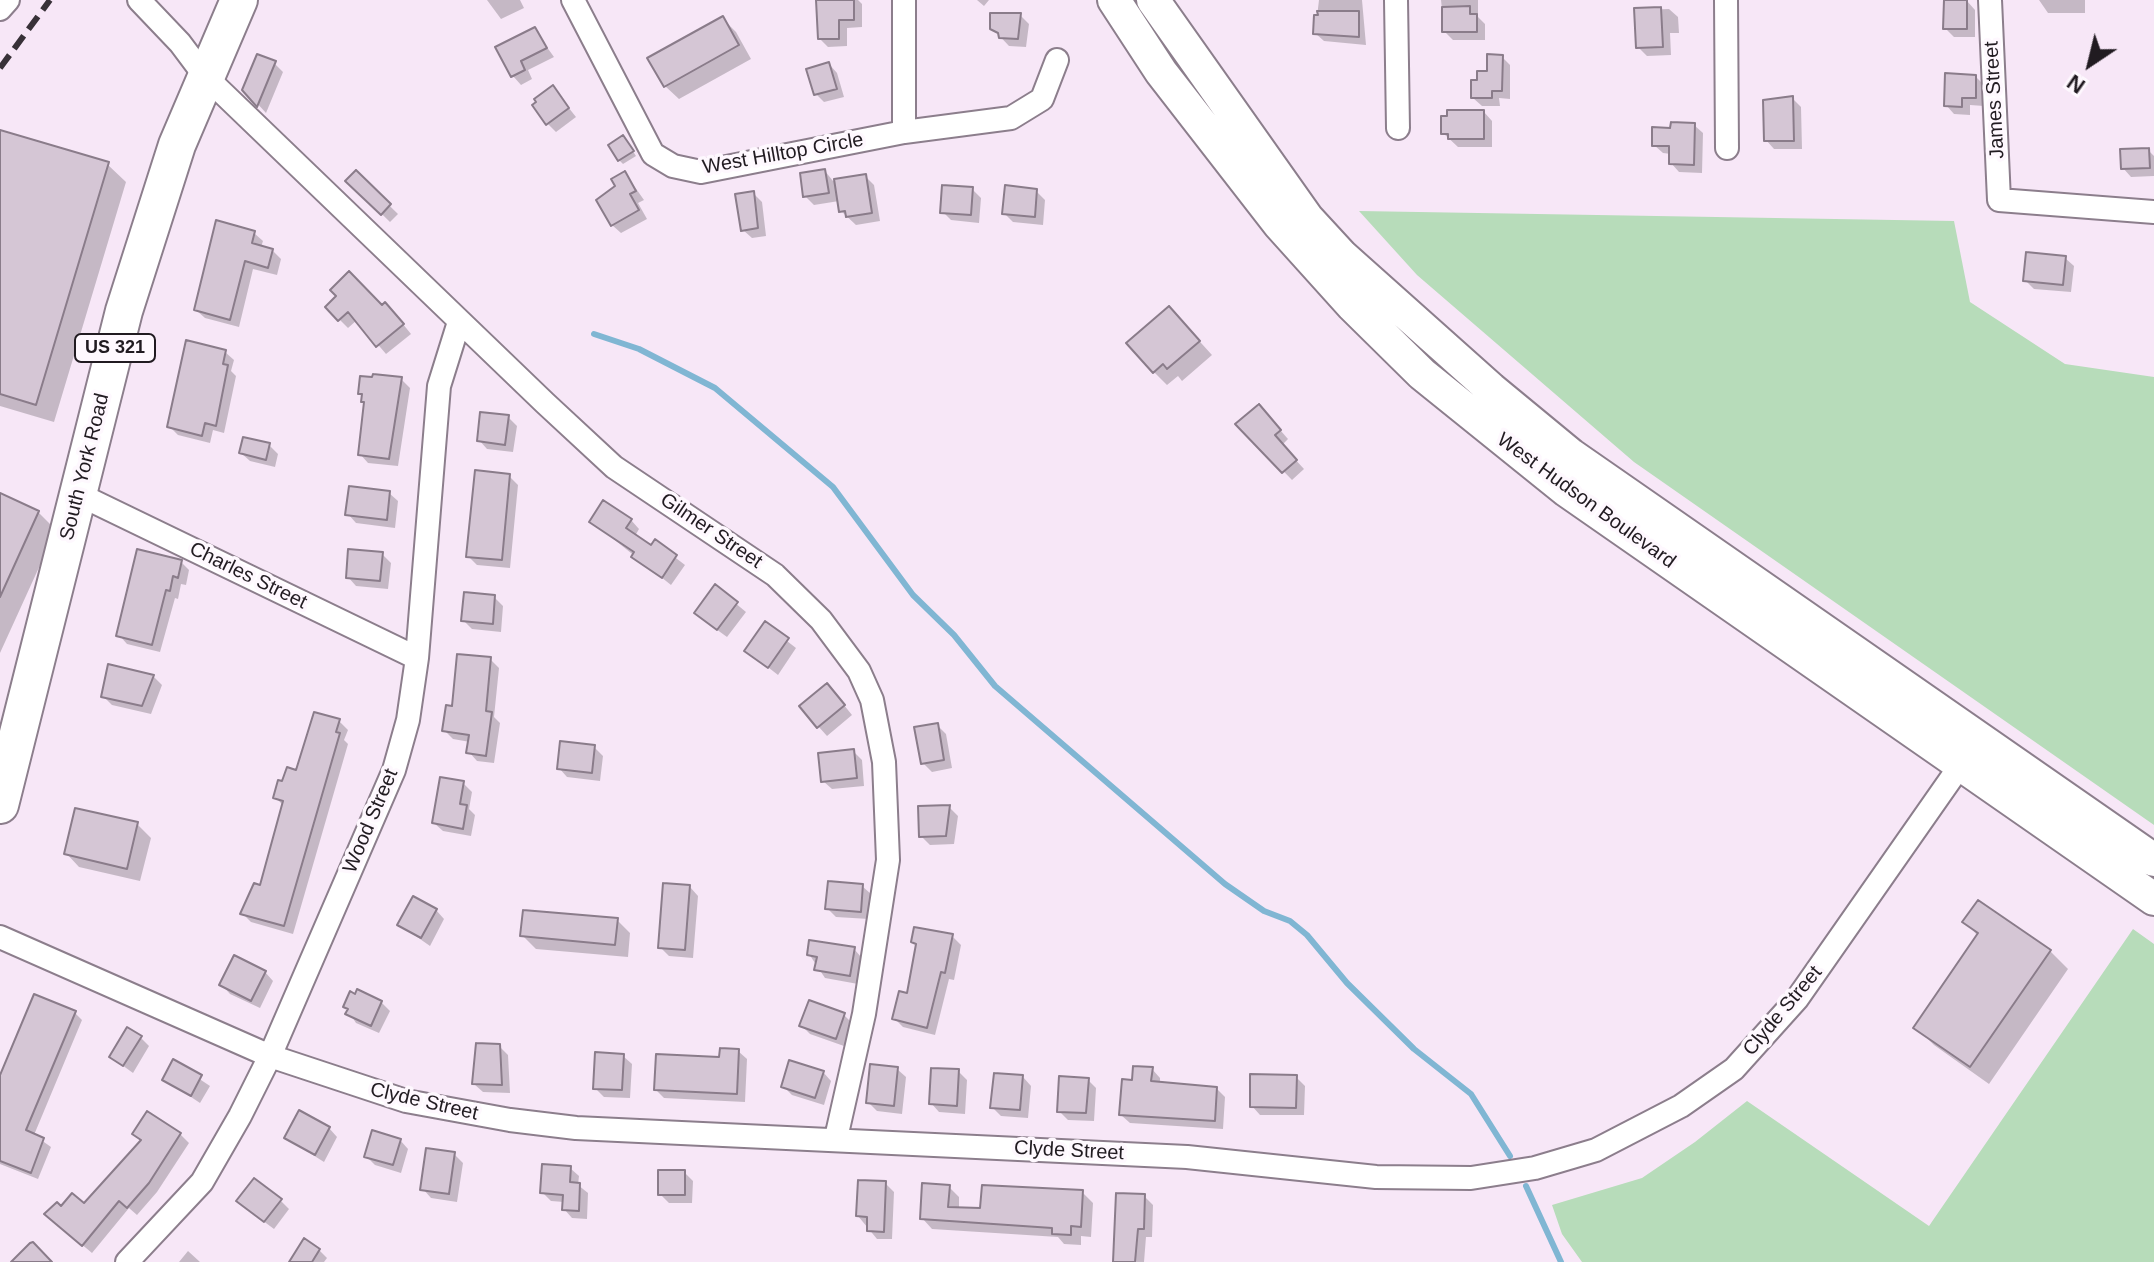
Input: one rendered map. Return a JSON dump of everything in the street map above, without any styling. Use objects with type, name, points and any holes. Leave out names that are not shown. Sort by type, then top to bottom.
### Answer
[{"type":"main road","name":"South York Road","points":[[0,805],[124,311],[177,145],[204,75],[239,0]]},
{"type":"main road","name":"West Hudson Boulevard","points":[[1114,0],[1161,72],[1270,213],[1352,305],[1422,374],[1566,490],[2154,899]]},
{"type":"main road","name":"West Hudson Boulevard","points":[[1153,0],[1307,218],[1385,295],[1571,455],[2154,860]]},
{"type":"street","points":[[0,9],[8,0]]},
{"type":"street","name":"Gilmer Street","points":[[139,0],[180,43],[204,75],[614,467],[750,556],[799,596],[841,645],[872,700],[884,762],[888,860],[864,1014],[836,1138]]},
{"type":"street","name":"West Hilltop Circle","points":[[573,0],[653,154],[673,166],[701,172],[904,132],[1011,118],[1042,99],[1057,60]]},
{"type":"street","points":[[904,0],[904,132]]},
{"type":"street","points":[[1396,0],[1398,128]]},
{"type":"street","points":[[1726,0],[1727,148]]},
{"type":"street","name":"James Street","points":[[1990,0],[1999,200],[2154,212]]},
{"type":"street","name":"Wood Street","points":[[127,1262],[202,1182],[270,1056],[394,770],[408,720],[417,658],[439,386],[459,322]]},
{"type":"street","name":"Charles Street","points":[[80,495],[417,658]]},
{"type":"street","name":"Clyde Street","points":[[0,937],[270,1056],[406,1101],[510,1120],[576,1128],[1187,1157],[1376,1177],[1440,1179],[1485,1176],[1565,1160],[1625,1137],[1681,1106],[1734,1069],[1757,1047],[1835,947],[1979,738]]},
{"type":"green space","points":[[1359,211],[1954,221],[1970,302],[2065,364],[2154,377],[2154,825],[1634,462],[1417,275]]},
{"type":"green space","points":[[2133,929],[2154,944],[2154,1262],[1582,1262],[1562,1234],[1552,1205],[1642,1178],[1747,1101],[1929,1226]]},
{"type":"building","points":[[816,0],[854,0],[854,20],[839,20],[839,39],[818,39]]},
{"type":"building","points":[[1944,0],[1967,0],[1967,29],[1943,29]]},
{"type":"building","points":[[1470,6],[1470,14],[1477,14],[1477,32],[1442,32],[1442,7]]},
{"type":"building","points":[[1661,7],[1663,47],[1636,48],[1634,8]]},
{"type":"building","points":[[1317,11],[1359,11],[1359,37],[1313,34]]},
{"type":"building","points":[[990,13],[1021,13],[1018,39],[999,38],[998,33],[990,29]]},
{"type":"building","points":[[723,16],[739,45],[664,87],[647,58]]},
{"type":"building","points":[[535,27],[547,48],[521,61],[525,70],[511,77],[495,47]]},
{"type":"building","points":[[257,54],[276,61],[257,107],[242,90]]},
{"type":"building","points":[[1487,54],[1503,55],[1502,91],[1492,91],[1492,98],[1471,98],[1471,80],[1477,80],[1477,71],[1487,71]]},
{"type":"building","points":[[829,62],[837,89],[814,95],[806,69]]},
{"type":"building","points":[[1945,73],[1976,75],[1976,98],[1962,98],[1962,107],[1944,106]]},
{"type":"building","points":[[553,85],[569,108],[546,125],[532,105],[536,102],[534,99]]},
{"type":"building","points":[[1793,96],[1794,141],[1764,141],[1763,100]]},
{"type":"building","points":[[1447,110],[1484,110],[1484,139],[1448,139],[1448,134],[1441,134],[1441,116],[1447,116]]},
{"type":"building","points":[[1671,122],[1695,123],[1694,165],[1669,164],[1669,146],[1652,146],[1652,127],[1670,128]]},
{"type":"building","points":[[0,130],[109,162],[36,405],[0,394]]},
{"type":"building","points":[[623,135],[634,151],[618,161],[608,145]]},
{"type":"building","points":[[2149,148],[2150,168],[2121,169],[2120,149]]},
{"type":"building","points":[[825,169],[829,193],[803,197],[800,173]]},
{"type":"building","points":[[356,170],[391,204],[381,215],[345,181]]},
{"type":"building","points":[[625,171],[636,191],[630,194],[639,210],[611,226],[596,200],[615,186],[611,179]]},
{"type":"building","points":[[866,174],[872,213],[846,217],[845,211],[839,212],[834,179]]},
{"type":"building","points":[[942,185],[973,187],[971,215],[940,213]]},
{"type":"building","points":[[1005,185],[1037,189],[1035,217],[1002,214]]},
{"type":"building","points":[[754,191],[758,228],[741,231],[735,194]]},
{"type":"building","points":[[216,220],[255,231],[252,243],[273,249],[268,268],[245,261],[230,320],[194,310]]},
{"type":"building","points":[[2026,252],[2066,256],[2063,285],[2023,281]]},
{"type":"building","points":[[349,271],[382,305],[385,302],[404,324],[376,347],[348,312],[338,321],[325,307],[336,296],[330,290]]},
{"type":"building","points":[[1169,306],[1200,341],[1167,369],[1163,364],[1153,373],[1126,343]]},
{"type":"building","points":[[186,340],[226,350],[223,364],[228,365],[216,426],[205,423],[202,436],[167,427]]},
{"type":"building","points":[[373,374],[402,377],[389,459],[358,455],[364,402],[361,402],[362,394],[358,394],[360,376],[372,377]]},
{"type":"building","points":[[1259,404],[1281,430],[1275,435],[1297,460],[1282,473],[1235,424]]},
{"type":"building","points":[[480,412],[509,415],[505,445],[477,441]]},
{"type":"building","points":[[243,437],[270,443],[266,460],[239,453]]},
{"type":"building","points":[[475,470],[510,474],[502,560],[466,557]]},
{"type":"building","points":[[349,486],[390,491],[387,520],[345,515]]},
{"type":"building","points":[[0,493],[39,511],[0,597]]},
{"type":"building","points":[[603,500],[632,519],[626,528],[651,545],[655,539],[677,555],[662,578],[631,557],[634,552],[589,522]]},
{"type":"building","points":[[137,549],[182,560],[178,578],[173,576],[170,591],[166,590],[152,645],[116,636]]},
{"type":"building","points":[[348,549],[383,552],[380,581],[346,578]]},
{"type":"building","points":[[715,584],[738,602],[717,630],[694,613]]},
{"type":"building","points":[[464,592],[495,595],[493,624],[461,621]]},
{"type":"building","points":[[765,621],[789,638],[768,668],[744,651]]},
{"type":"building","points":[[457,654],[491,657],[486,711],[492,712],[486,756],[466,753],[469,735],[442,731],[446,705],[452,706]]},
{"type":"building","points":[[108,664],[154,675],[142,706],[101,697]]},
{"type":"building","points":[[827,683],[845,705],[817,728],[799,706]]},
{"type":"building","points":[[314,712],[340,719],[336,732],[340,733],[284,926],[240,914],[254,883],[260,885],[283,801],[273,798],[278,780],[282,781],[287,767],[296,770]]},
{"type":"building","points":[[938,723],[944,760],[921,764],[914,727]]},
{"type":"building","points":[[560,741],[595,745],[592,773],[557,769]]},
{"type":"building","points":[[854,749],[857,778],[821,782],[818,753]]},
{"type":"building","points":[[440,777],[464,781],[460,804],[467,805],[463,829],[432,823]]},
{"type":"building","points":[[950,805],[946,836],[919,837],[918,806]]},
{"type":"building","points":[[75,808],[138,822],[127,869],[64,854]]},
{"type":"building","points":[[828,881],[863,884],[861,912],[825,909]]},
{"type":"building","points":[[663,883],[690,885],[685,950],[658,948]]},
{"type":"building","points":[[413,896],[437,909],[421,938],[397,925]]},
{"type":"building","points":[[1978,900],[2051,950],[1970,1067],[1913,1028],[1978,933],[1962,922]]},
{"type":"building","points":[[523,910],[618,918],[615,945],[520,936]]},
{"type":"building","points":[[914,927],[953,934],[945,973],[941,972],[927,1028],[892,1019],[899,991],[907,993],[916,944],[911,942]]},
{"type":"building","points":[[809,940],[855,947],[850,976],[814,970],[817,957],[807,955]]},
{"type":"building","points":[[234,955],[266,971],[251,1001],[219,985]]},
{"type":"building","points":[[357,989],[382,1001],[371,1026],[345,1014],[348,1009],[343,1007],[350,991],[355,994]]},
{"type":"building","points":[[34,994],[76,1011],[26,1130],[44,1138],[31,1173],[0,1161],[0,1075]]},
{"type":"building","points":[[809,1000],[845,1013],[836,1039],[799,1026]]},
{"type":"building","points":[[127,1027],[142,1036],[123,1066],[109,1057]]},
{"type":"building","points":[[476,1043],[500,1044],[502,1085],[472,1084]]},
{"type":"building","points":[[720,1048],[739,1049],[737,1094],[654,1090],[656,1054],[719,1057]]},
{"type":"building","points":[[595,1052],[624,1054],[622,1090],[593,1089]]},
{"type":"building","points":[[173,1059],[202,1075],[191,1096],[162,1080]]},
{"type":"building","points":[[789,1060],[824,1071],[815,1098],[781,1087]]},
{"type":"building","points":[[870,1064],[898,1067],[894,1106],[866,1103]]},
{"type":"building","points":[[1133,1066],[1153,1067],[1151,1081],[1217,1087],[1215,1121],[1119,1115],[1122,1079],[1132,1080]]},
{"type":"building","points":[[931,1068],[959,1069],[957,1106],[929,1104]]},
{"type":"building","points":[[994,1073],[1023,1075],[1020,1110],[990,1108]]},
{"type":"building","points":[[1250,1074],[1297,1075],[1296,1108],[1250,1107]]},
{"type":"building","points":[[1059,1076],[1089,1078],[1086,1113],[1057,1112]]},
{"type":"building","points":[[299,1110],[330,1127],[315,1155],[284,1138]]},
{"type":"building","points":[[147,1111],[181,1133],[149,1183],[127,1208],[119,1201],[82,1246],[44,1214],[57,1202],[61,1206],[72,1193],[84,1203],[141,1140],[132,1134]]},
{"type":"building","points":[[372,1130],[401,1139],[393,1165],[364,1157]]},
{"type":"building","points":[[426,1148],[455,1152],[449,1194],[420,1190]]},
{"type":"building","points":[[542,1164],[571,1166],[570,1182],[580,1183],[579,1211],[562,1210],[563,1195],[540,1193]]},
{"type":"building","points":[[658,1170],[685,1170],[685,1195],[658,1195]]},
{"type":"building","points":[[254,1178],[282,1199],[264,1222],[236,1201]]},
{"type":"building","points":[[858,1180],[886,1181],[884,1232],[867,1231],[867,1217],[856,1216]]},
{"type":"building","points":[[922,1183],[950,1185],[948,1207],[980,1208],[982,1185],[1083,1190],[1081,1227],[1071,1226],[1071,1235],[1052,1234],[1052,1228],[920,1219]]},
{"type":"building","points":[[1116,1193],[1145,1194],[1144,1229],[1138,1229],[1135,1262],[1113,1262]]},
{"type":"building","points":[[304,1238],[320,1249],[312,1262],[289,1262]]},
{"type":"building","points":[[33,1242],[52,1262],[11,1262],[30,1243]]},
{"type":"waterway","points":[[594,334],[639,349],[715,388],[833,487],[913,595],[954,635],[995,686],[1225,884],[1264,911],[1290,921],[1307,935],[1347,983],[1414,1049],[1471,1094],[1510,1156]]},
{"type":"waterway","points":[[1526,1186],[1561,1262]]},
{"type":"railway","points":[[0,68],[50,0]]}]
